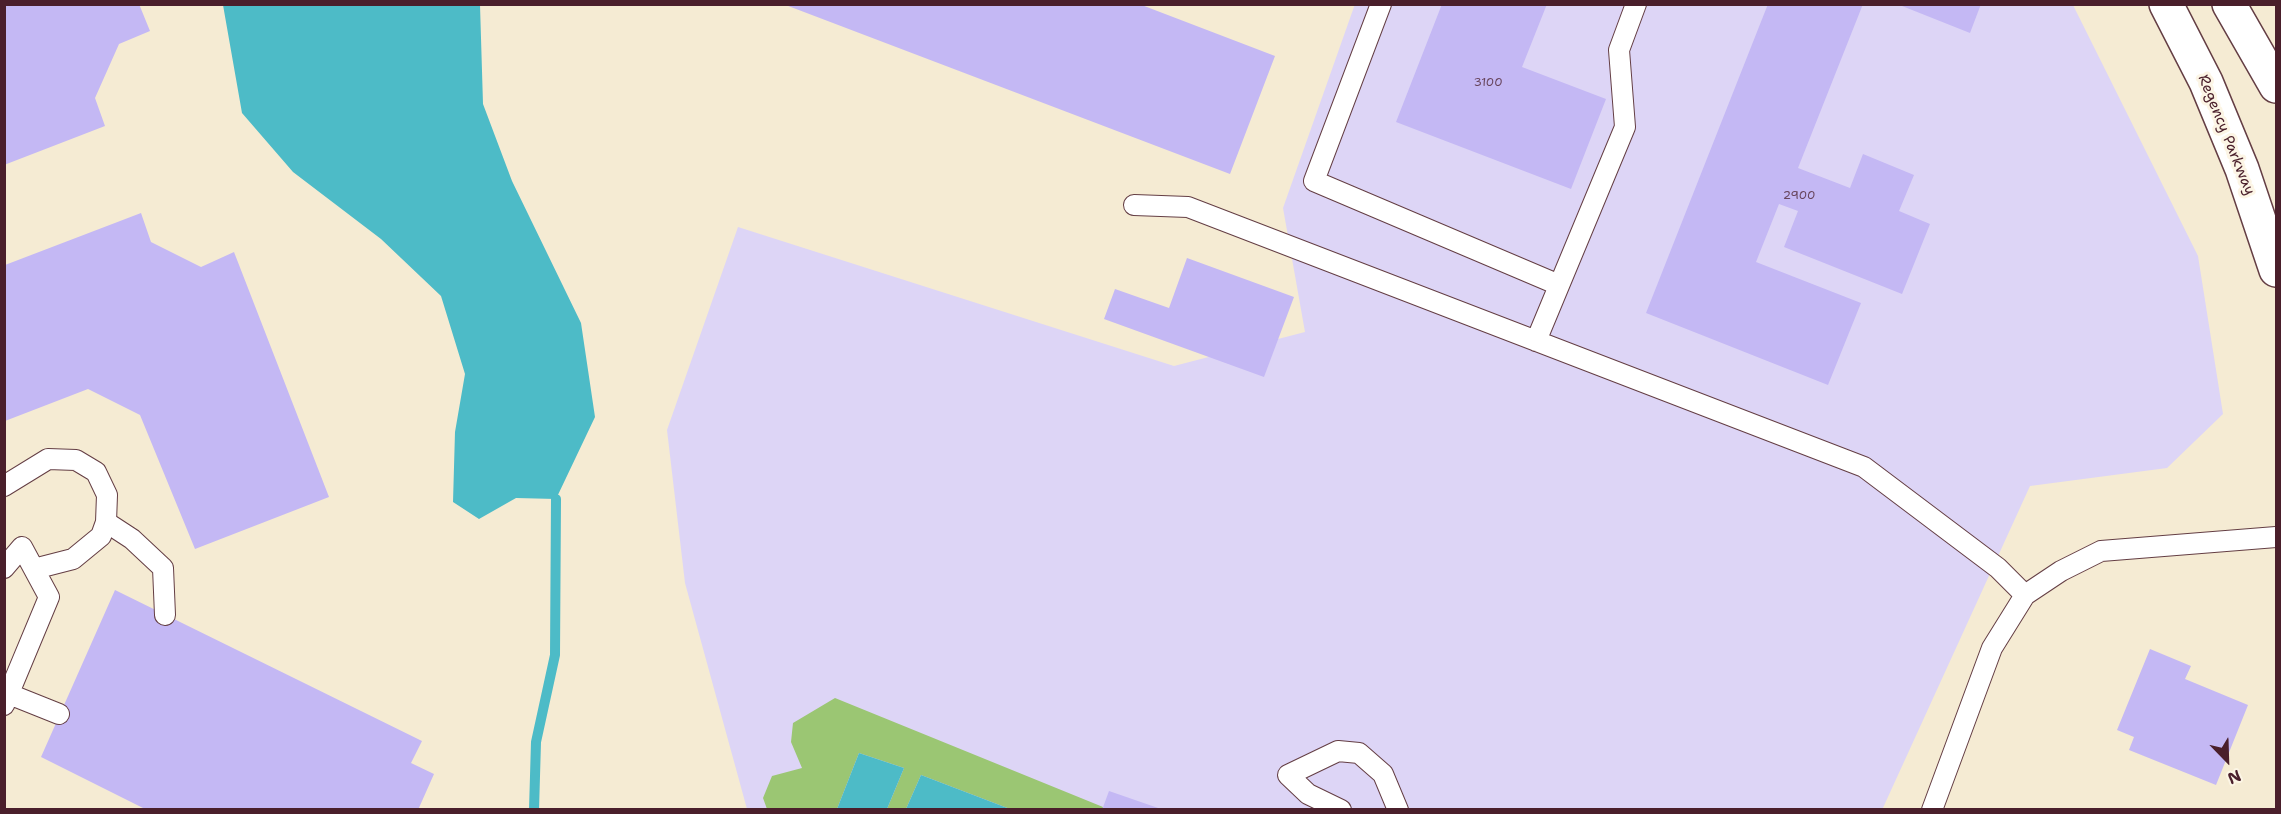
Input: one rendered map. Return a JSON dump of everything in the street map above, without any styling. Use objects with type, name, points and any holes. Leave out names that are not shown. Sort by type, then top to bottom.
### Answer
[{"type":"street","name":"Regency Parkway","points":[[2166,4],[2206,82],[2242,169],[2277,270]]},
{"type":"street","points":[[2229,4],[2277,86]]},
{"type":"lane","points":[[1382,4],[1314,181],[1559,285]]},
{"type":"lane","points":[[1536,340],[1625,127],[1619,50],[1636,4]]},
{"type":"lane","points":[[1134,205],[1188,207],[1864,467],[1998,568],[2025,595]]},
{"type":"lane","points":[[4,486],[48,459],[76,460],[96,472],[107,495],[106,522],[101,536],[73,559],[34,569]]},
{"type":"lane","points":[[106,522],[132,539],[163,568],[165,615]]},
{"type":"lane","points":[[1932,810],[1992,648],[2025,595],[2061,571],[2101,551],[2277,537]]},
{"type":"lane","points":[[4,568],[22,547],[49,597],[7,699],[60,714]]},
{"type":"lane","points":[[1341,810],[1308,794],[1288,775],[1338,750],[1359,753],[1383,774],[1398,810]]},
{"type":"shaded area","points":[[1355,4],[2073,5],[2198,256],[2223,414],[2167,468],[2030,486],[1882,810],[747,809],[685,583],[667,430],[738,227],[1174,366],[1305,332],[1283,208]]},
{"type":"green space","points":[[835,698],[1103,807],[1102,810],[1010,809],[921,775],[906,809],[887,809],[904,768],[859,753],[837,809],[767,809],[763,798],[772,776],[802,768],[791,742],[793,723]]},
{"type":"water","points":[[223,5],[480,5],[483,104],[512,181],[581,323],[595,417],[556,499],[516,498],[479,519],[453,502],[455,432],[465,374],[441,296],[381,239],[293,172],[242,113]]},
{"type":"water","points":[[859,753],[904,768],[887,809],[837,809]]},
{"type":"water","points":[[921,775],[1010,809],[906,809]]},
{"type":"building","points":[[4,4],[139,4],[150,31],[119,44],[95,98],[105,126],[4,165]]},
{"type":"building","points":[[783,4],[1139,4],[1275,56],[1230,174]]},
{"type":"building","points":[[1442,4],[1547,4],[1522,67],[1606,99],[1571,189],[1396,122]]},
{"type":"building","points":[[1768,4],[1863,4],[1798,168],[1850,188],[1863,154],[1914,175],[1899,211],[1930,224],[1902,294],[1784,247],[1798,211],[1779,204],[1756,262],[1861,303],[1828,385],[1646,313]]},
{"type":"building","points":[[1897,4],[1981,4],[1970,33]]},
{"type":"building","points":[[141,213],[151,242],[201,267],[234,252],[329,497],[195,549],[140,415],[88,389],[5,421],[5,265]]},
{"type":"building","points":[[1187,258],[1294,297],[1264,377],[1104,319],[1115,289],[1169,308]]},
{"type":"building","points":[[115,590],[422,741],[411,763],[434,774],[418,810],[147,810],[41,757]]},
{"type":"building","points":[[2150,649],[2191,666],[2185,679],[2248,705],[2216,785],[2129,750],[2134,737],[2117,730]]},
{"type":"building","points":[[1109,791],[1161,809],[1161,810],[1102,810]]},
{"type":"waterway","points":[[534,810],[536,742],[555,655],[556,499]]}]
